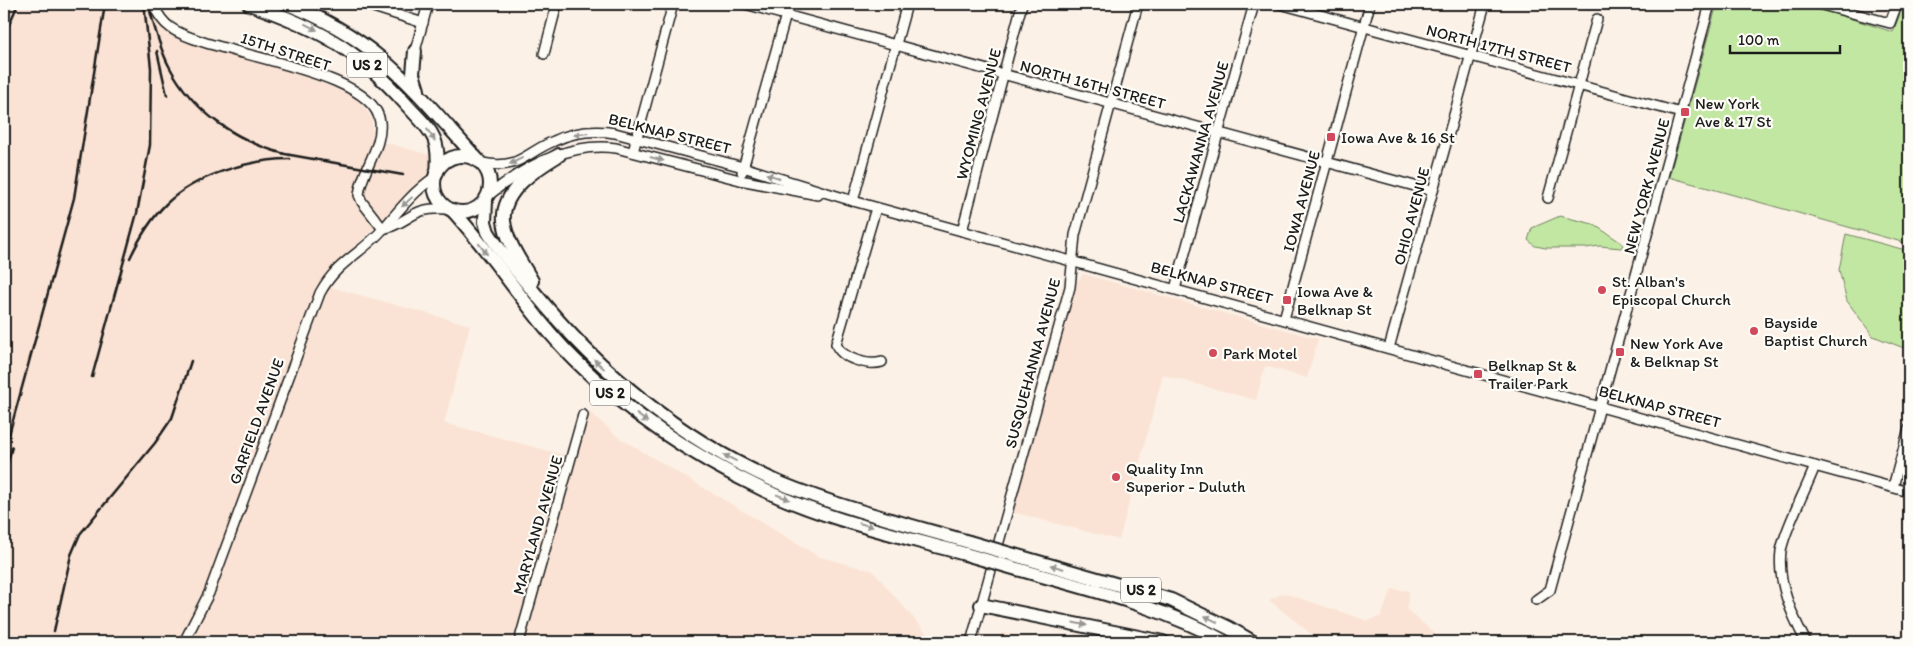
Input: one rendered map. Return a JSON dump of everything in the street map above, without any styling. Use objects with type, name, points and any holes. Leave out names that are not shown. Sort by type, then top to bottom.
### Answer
[{"type":"highway","name":"US 2","points":[[250,4],[308,25],[339,43],[366,64],[393,90],[436,141],[439,152],[435,191],[442,204],[450,210],[537,318],[575,360],[624,405],[666,435],[764,490],[830,515],[1171,600],[1229,628],[1253,642]]},
{"type":"highway","name":"US 2","points":[[286,4],[339,27],[382,58],[420,95],[480,162],[491,181],[485,216],[488,232],[548,309],[588,354],[617,380],[668,420],[718,452],[779,482],[967,548]]},
{"type":"highway","points":[[382,58],[400,60],[415,50]]},
{"type":"highway","points":[[415,50],[413,77],[420,95]]},
{"type":"highway","points":[[548,309],[507,234],[504,212],[516,188],[532,173],[558,155]]},
{"type":"highway","points":[[436,174],[441,165],[455,156],[471,157],[480,162]]},
{"type":"highway","points":[[450,210],[467,212],[481,206],[488,198]]},
{"type":"highway","name":"US 2","points":[[1019,563],[1156,610],[1197,626],[1226,642]]},
{"type":"highway","points":[[981,606],[1163,642]]},
{"type":"street","name":"15TH STREET","points":[[153,4],[165,22],[186,36],[302,70],[352,90],[369,102],[377,113],[380,128],[359,195],[362,202],[383,229]]},
{"type":"street","points":[[364,4],[423,23]]},
{"type":"street","points":[[415,50],[428,4]]},
{"type":"street","points":[[544,54],[557,4]]},
{"type":"street","points":[[633,152],[673,4]]},
{"type":"street","name":"NORTH 16TH STREET","points":[[745,4],[1434,191]]},
{"type":"street","points":[[740,180],[789,4]]},
{"type":"street","points":[[853,201],[907,4]]},
{"type":"street","name":"WYOMING AVENUE","points":[[962,231],[1022,4]]},
{"type":"street","name":"SUSQUEHANNA AVENUE","points":[[971,642],[1070,286],[1071,260],[1075,235],[1138,4]]},
{"type":"street","name":"LACKAWANNA AVENUE","points":[[1175,289],[1254,4]]},
{"type":"street","name":"NORTH 17TH STREET","points":[[1280,4],[1680,113]]},
{"type":"street","name":"IOWA AVENUE","points":[[1284,319],[1370,4]]},
{"type":"street","name":"OHIO AVENUE","points":[[1390,348],[1484,4]]},
{"type":"street","name":"NEW YORK AVENUE","points":[[1536,600],[1550,590],[1710,4]]},
{"type":"street","points":[[1818,4],[1890,23],[1897,4]]},
{"type":"street","points":[[1548,198],[1597,19]]},
{"type":"street","name":"BELKNAP STREET","points":[[480,162],[499,166],[511,164],[556,140],[582,133],[604,132],[637,138],[743,167],[876,208],[1071,260],[1909,492]]},
{"type":"street","name":"BELKNAP STREET","points":[[488,198],[526,168],[548,157],[595,147],[633,152],[740,180],[853,201]]},
{"type":"street","name":"GARFIELD AVENUE","points":[[184,642],[208,593],[320,293],[338,268],[383,229],[393,215],[436,174]]},
{"type":"street","points":[[876,208],[836,344],[843,355],[869,363],[882,362]]},
{"type":"street","name":"GARFIELD AVENUE","points":[[383,229],[396,225],[420,210],[450,210]]},
{"type":"street","name":"MARYLAND AVENUE","points":[[520,642],[583,415]]},
{"type":"street","points":[[1893,488],[1909,428]]},
{"type":"street","points":[[1806,642],[1787,599],[1783,582],[1781,551],[1815,466]]},
{"type":"shaded area","points":[[4,4],[149,4],[158,21],[167,30],[182,38],[291,71],[343,91],[360,101],[372,118],[373,139],[433,156],[433,162],[428,175],[417,189],[329,270],[319,284],[470,325],[444,423],[576,458],[589,411],[618,437],[820,557],[873,571],[934,642],[4,642]]},
{"type":"shaded area","points":[[1083,274],[1318,339],[1307,378],[1265,366],[1256,400],[1163,375],[1119,540],[1012,512],[1077,282]]},
{"type":"shaded area","points":[[1392,589],[1409,591],[1407,610],[1445,642],[1321,642],[1269,600],[1284,593],[1368,621],[1381,616]]},
{"type":"shaded area","points":[[1002,633],[1064,642],[996,642]]},
{"type":"green space","points":[[1717,4],[1805,4],[1893,32],[1901,11],[1909,13],[1909,244],[1669,177]]},
{"type":"green space","points":[[1560,216],[1593,224],[1622,243],[1623,246],[1621,248],[1599,246],[1586,248],[1546,248],[1535,246],[1528,240],[1532,228]]},
{"type":"green space","points":[[1846,234],[1909,251],[1909,350],[1873,336],[1847,301],[1839,270]]},
{"type":"railway","points":[[4,36],[18,4]]},
{"type":"railway","points":[[4,453],[74,198],[105,4]]},
{"type":"railway","points":[[92,377],[137,213],[150,145],[151,68],[144,4]]},
{"type":"railway","points":[[150,11],[163,53],[179,82],[203,111],[233,133],[285,154],[403,175]]},
{"type":"railway","points":[[157,51],[167,95]]},
{"type":"railway","points":[[130,258],[155,216],[166,204],[192,185],[208,177],[241,166],[258,162],[290,159]]},
{"type":"railway","points":[[54,631],[71,555],[80,534],[155,443],[172,418],[191,361]]},
{"type":"railway","points":[[4,476],[12,447]]},
{"type":"place","name":"New York Ave & 17 St","points":[[1685,112]]},
{"type":"place","name":"Iowa Ave & 16 St","points":[[1331,137]]},
{"type":"place","name":"St. Alban's Episcopal Church","points":[[1602,290]]},
{"type":"place","name":"Iowa Ave & Belknap St","points":[[1287,300]]},
{"type":"place","name":"Bayside Baptist Church","points":[[1754,331]]},
{"type":"place","name":"New York Ave & Belknap St","points":[[1620,352]]},
{"type":"place","name":"Park Motel","points":[[1213,353]]},
{"type":"place","name":"Belknap St & Trailer Park","points":[[1478,374]]},
{"type":"place","name":"Quality Inn Superior - Duluth","points":[[1116,477]]}]
